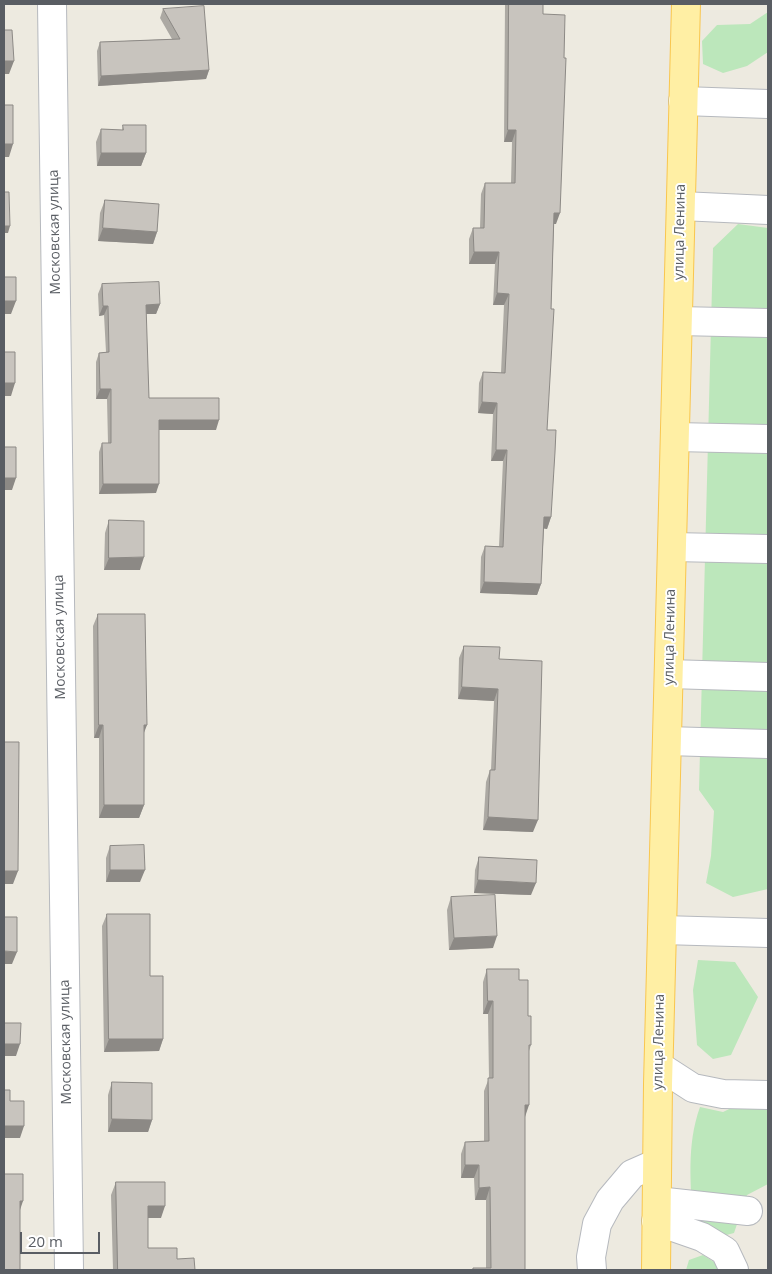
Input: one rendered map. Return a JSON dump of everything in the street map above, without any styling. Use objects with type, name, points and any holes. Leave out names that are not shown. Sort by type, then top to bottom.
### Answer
[{"type":"main road","name":"улица Ленина","points":[[656,1270],[662,930],[686,4]]},
{"type":"street","name":"Московская улица","points":[[52,4],[69,1270]]},
{"type":"street","points":[[683,101],[768,104]]},
{"type":"street","points":[[681,206],[768,210]]},
{"type":"street","points":[[678,321],[768,323]]},
{"type":"street","points":[[675,437],[768,439]]},
{"type":"street","points":[[672,547],[768,549]]},
{"type":"street","points":[[669,674],[768,677]]},
{"type":"street","points":[[667,741],[768,744]]},
{"type":"street","points":[[662,930],[768,933]]},
{"type":"street","points":[[659,1066],[693,1088],[724,1094],[768,1095]]},
{"type":"street","points":[[592,1270],[591,1257],[597,1224],[610,1200],[632,1174],[657,1163]]},
{"type":"street","points":[[656,1211],[748,1212]]},
{"type":"street","points":[[656,1211],[725,1252],[734,1270]]},
{"type":"green space","points":[[768,12],[768,52],[747,66],[723,73],[703,64],[702,41],[717,25],[750,24]]},
{"type":"green space","points":[[738,224],[768,228],[768,889],[733,897],[706,883],[711,856],[714,811],[699,790],[713,248]]},
{"type":"green space","points":[[698,960],[735,962],[758,997],[731,1055],[713,1059],[697,1045],[693,990]]},
{"type":"green space","points":[[748,1100],[768,1104],[768,1184],[747,1195],[734,1233],[715,1238],[693,1227],[690,1166],[696,1122],[700,1107],[723,1112]]},
{"type":"green space","points":[[703,1255],[719,1265],[720,1270],[686,1270],[689,1260]]},
{"type":"building","points":[[509,4],[543,4],[543,14],[565,15],[564,58],[566,58],[560,213],[554,213],[551,309],[554,309],[547,430],[556,430],[551,517],[544,517],[541,584],[484,582],[485,546],[503,547],[507,450],[496,450],[497,403],[482,402],[483,372],[505,373],[509,294],[497,293],[499,252],[474,252],[473,228],[484,228],[485,183],[515,183],[516,130],[508,130]]},
{"type":"building","points":[[204,6],[209,70],[101,76],[100,42],[180,39],[163,9]]},
{"type":"building","points":[[4,30],[12,30],[14,61],[4,61]]},
{"type":"building","points":[[4,105],[13,105],[13,144],[4,144]]},
{"type":"building","points":[[123,125],[146,125],[146,153],[101,153],[101,129],[123,130]]},
{"type":"building","points":[[4,192],[9,192],[10,226],[4,226]]},
{"type":"building","points":[[105,200],[159,204],[157,232],[103,228]]},
{"type":"building","points":[[4,277],[16,277],[16,301],[4,301]]},
{"type":"building","points":[[159,282],[160,304],[146,305],[149,398],[219,398],[219,420],[159,420],[159,484],[103,484],[102,443],[111,443],[111,389],[100,389],[99,353],[109,352],[108,306],[103,306],[102,284]]},
{"type":"building","points":[[4,352],[15,352],[15,383],[4,383]]},
{"type":"building","points":[[4,447],[16,447],[16,478],[4,478]]},
{"type":"building","points":[[109,520],[144,521],[144,557],[109,558]]},
{"type":"building","points":[[98,614],[145,614],[147,725],[144,725],[144,805],[104,805],[103,725],[99,725]]},
{"type":"building","points":[[464,646],[500,647],[499,659],[542,661],[538,820],[488,817],[490,770],[495,770],[498,689],[462,687]]},
{"type":"building","points":[[4,742],[19,742],[18,871],[4,871]]},
{"type":"building","points":[[144,845],[145,870],[110,870],[110,846]]},
{"type":"building","points":[[479,857],[537,860],[536,883],[478,880]]},
{"type":"building","points":[[495,895],[497,936],[454,938],[451,897]]},
{"type":"building","points":[[107,914],[150,914],[150,976],[163,976],[163,1039],[109,1039]]},
{"type":"building","points":[[4,917],[17,917],[17,952],[4,951]]},
{"type":"building","points":[[487,969],[519,969],[519,980],[528,980],[528,1016],[531,1016],[531,1045],[529,1045],[529,1105],[525,1105],[525,1270],[473,1270],[473,1268],[491,1268],[490,1187],[479,1188],[479,1165],[465,1165],[465,1142],[489,1141],[488,1078],[493,1078],[493,1001],[488,1001]]},
{"type":"building","points":[[4,1023],[21,1023],[20,1044],[4,1044]]},
{"type":"building","points":[[112,1082],[152,1083],[152,1120],[112,1119]]},
{"type":"building","points":[[4,1090],[10,1090],[10,1101],[24,1101],[24,1126],[4,1126]]},
{"type":"building","points":[[4,1174],[23,1174],[23,1201],[20,1201],[20,1270],[4,1270]]},
{"type":"building","points":[[116,1182],[165,1182],[165,1206],[148,1206],[148,1248],[177,1248],[177,1259],[194,1258],[195,1270],[118,1270]]}]
